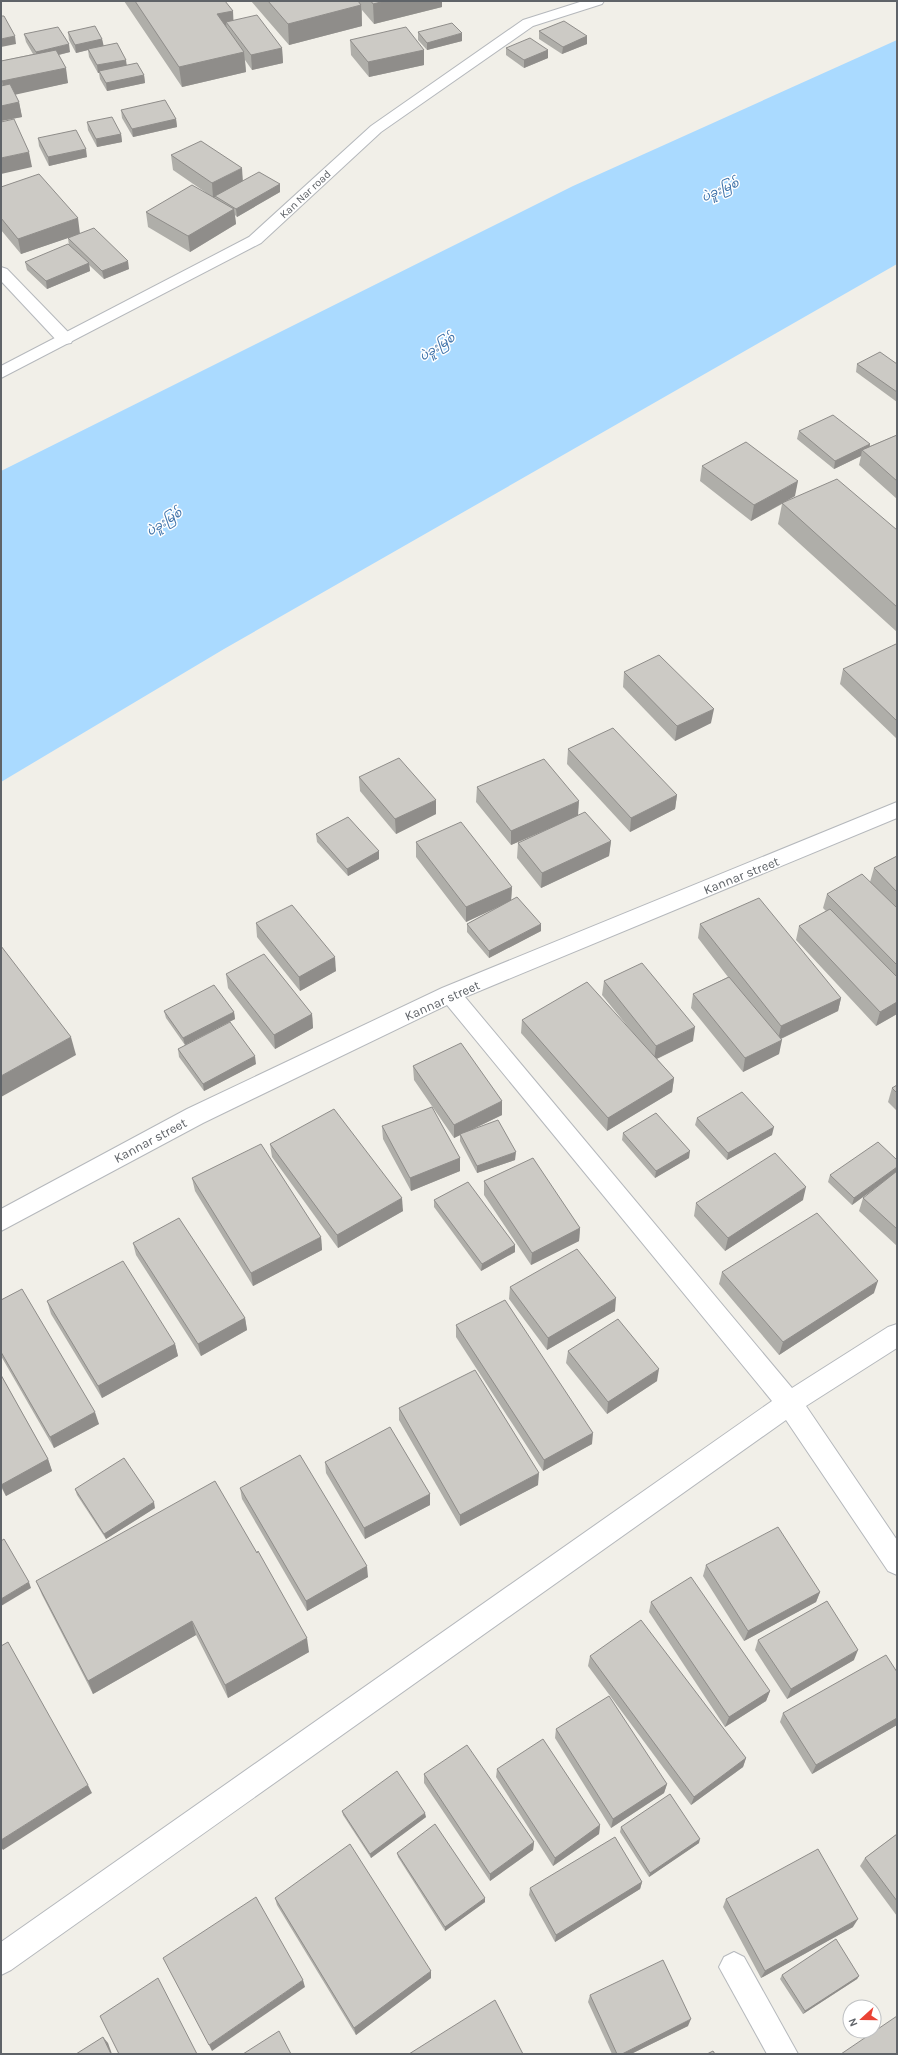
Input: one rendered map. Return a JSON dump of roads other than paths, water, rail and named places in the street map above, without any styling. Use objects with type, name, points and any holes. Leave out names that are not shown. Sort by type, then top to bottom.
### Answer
[{"type":"street","name":"Kan Nar road","points":[[1,373],[255,240],[376,129],[528,23],[597,1]]},
{"type":"street","points":[[1,272],[65,339]]},
{"type":"street","name":"Kannar street","points":[[1,1221],[195,1116],[450,994],[897,810]]},
{"type":"street","points":[[450,994],[789,1403],[897,1562]]},
{"type":"street","points":[[1,1960],[789,1403],[897,1335]]},
{"type":"street","points":[[734,1967],[783,2054]]},
{"type":"water","name":"ပဲခူးမြစ်","points":[[897,40],[897,264],[224,649],[1,782],[1,471],[573,186]]}]
